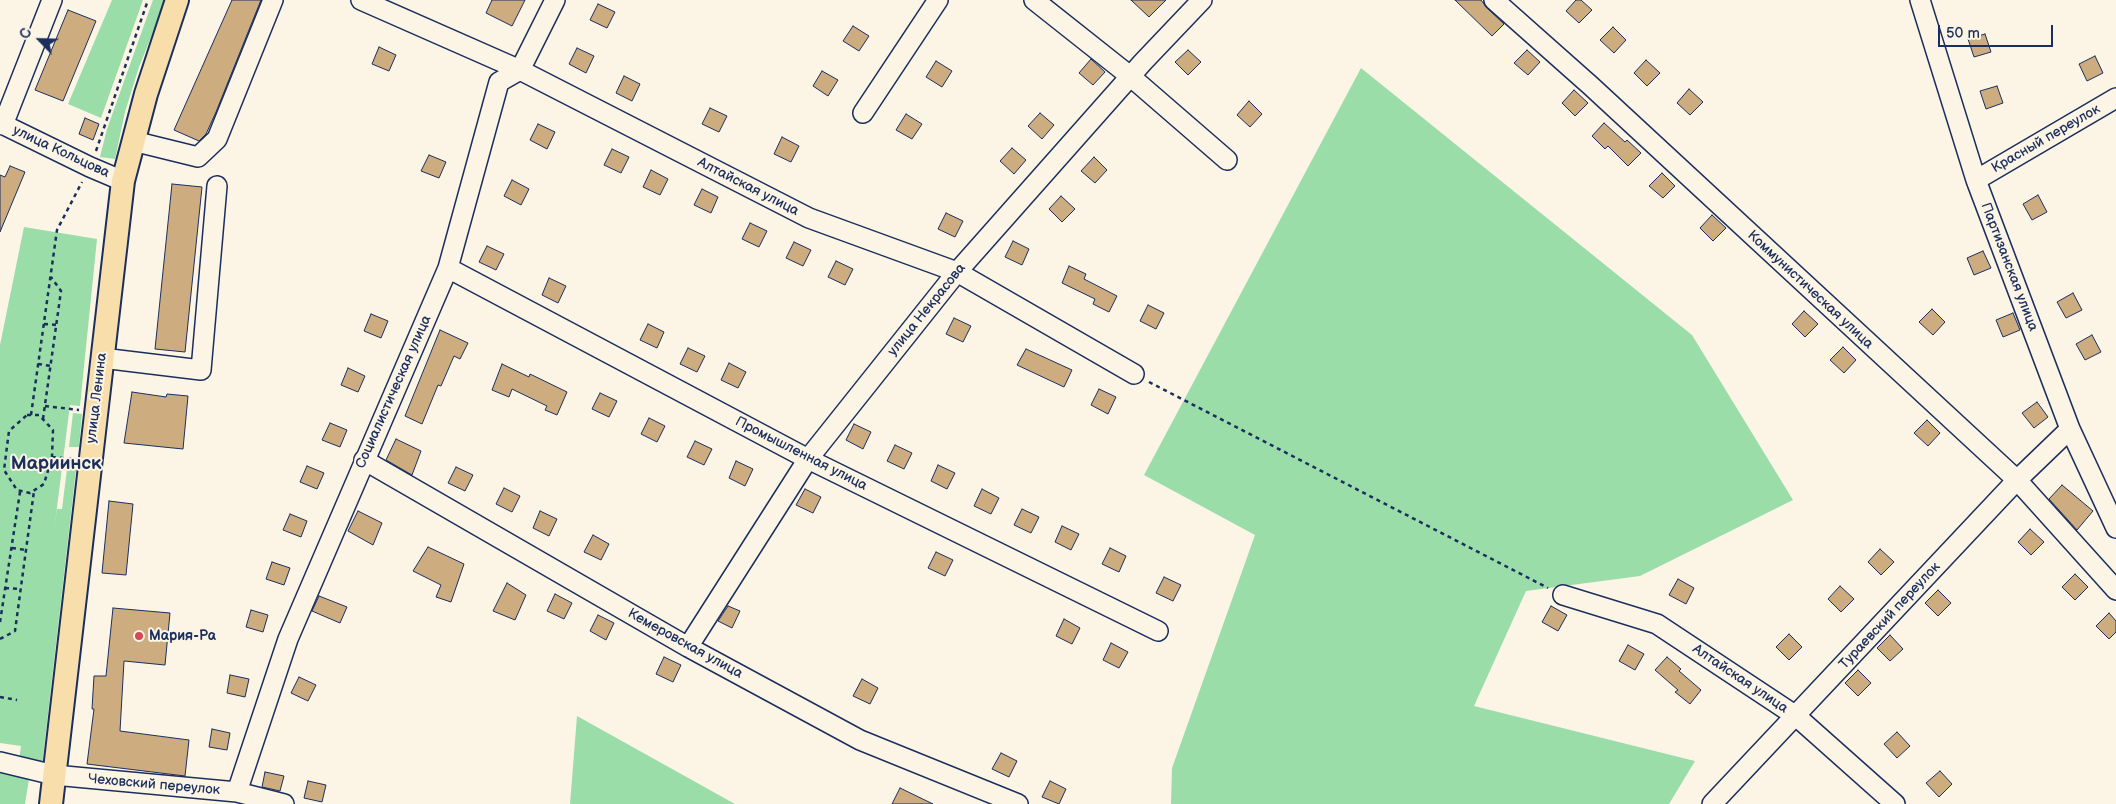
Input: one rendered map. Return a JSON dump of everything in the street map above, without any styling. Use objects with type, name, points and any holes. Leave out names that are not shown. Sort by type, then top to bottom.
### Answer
[{"type":"main road","name":"улица Ленина","points":[[51,804],[123,181],[146,94],[178,0]]},
{"type":"street","points":[[2,124],[52,0]]},
{"type":"street","points":[[134,141],[198,157],[217,140],[273,0]]},
{"type":"street","name":"Алтайская улица","points":[[361,0],[520,70],[809,218],[957,272],[1134,374]]},
{"type":"street","points":[[520,70],[555,0]]},
{"type":"street","points":[[863,113],[938,0]]},
{"type":"street","points":[[1034,0],[1130,76],[1227,160]]},
{"type":"street","name":"улица Некрасова","points":[[688,647],[808,459],[957,272],[1130,76],[1202,0]]},
{"type":"street","name":"Коммунистическая улица","points":[[1494,0],[1591,86],[2017,480],[2116,590]]},
{"type":"street","name":"Партизанская улица","points":[[1920,0],[1976,180],[2070,429],[2116,528]]},
{"type":"street","name":"Социалистическая улица","points":[[237,792],[288,639],[448,268],[499,82],[520,70]]},
{"type":"street","name":"Красный переулок","points":[[1976,180],[2116,98]]},
{"type":"street","name":"улица Кольцова","points":[[2,124],[123,181]]},
{"type":"street","points":[[102,358],[201,370],[217,186]]},
{"type":"street","name":"Промышленная улица","points":[[448,268],[808,459],[1158,631]]},
{"type":"street","name":"Тураевский переулок","points":[[1712,804],[2017,480],[2070,429]]},
{"type":"street","name":"Кемеровская улица","points":[[364,460],[688,647],[860,740],[1018,804]]},
{"type":"street","name":"Алтайская улица","points":[[1563,595],[1657,624],[1796,716],[1895,804]]},
{"type":"street","name":"Чеховский переулок","points":[[0,762],[54,775],[237,792],[284,804]]},
{"type":"path","points":[[31,415],[57,230],[90,167],[148,0]]},
{"type":"path","points":[[44,419],[61,291],[51,277]]},
{"type":"path","points":[[44,324],[57,325]]},
{"type":"path","points":[[38,364],[51,366]]},
{"type":"path","points":[[1134,374],[1563,595]]},
{"type":"path","points":[[46,406],[80,410]]},
{"type":"path","points":[[31,415],[39,415],[54,430],[52,457],[44,484],[30,493],[20,492],[6,476],[4,470],[9,431],[19,420],[31,415]]},
{"type":"path","points":[[0,622],[20,492]]},
{"type":"path","points":[[0,639],[15,631],[34,492]]},
{"type":"path","points":[[12,548],[26,550]]},
{"type":"path","points":[[5,588],[21,589]]},
{"type":"path","points":[[0,697],[17,700]]},
{"type":"green space","points":[[112,0],[143,0],[101,118],[68,104]]},
{"type":"green space","points":[[153,0],[166,0],[139,67],[125,112],[115,159],[100,157],[107,129]]},
{"type":"green space","points":[[1361,68],[1692,335],[1793,500],[1640,576],[1526,591],[1474,706],[1695,761],[1669,804],[1171,804],[1172,768],[1255,535],[1144,475]]},
{"type":"green space","points":[[24,227],[97,239],[80,406],[70,405],[54,531],[57,509],[62,509],[67,469],[76,470],[42,766],[19,760],[21,746],[0,743],[0,345]]},
{"type":"green space","points":[[73,413],[82,414],[79,447],[69,447]]},
{"type":"green space","points":[[577,716],[735,804],[570,804]]},
{"type":"green space","points":[[0,771],[29,779],[25,804],[0,804]]},
{"type":"building","points":[[232,0],[261,0],[216,112],[206,134],[199,141],[174,130]]},
{"type":"building","points":[[492,0],[525,0],[512,26],[486,13]]},
{"type":"building","points":[[1131,0],[1166,0],[1149,17]]},
{"type":"building","points":[[1455,0],[1481,0],[1504,24],[1492,36]]},
{"type":"building","points":[[1576,0],[1581,0],[1592,10],[1579,23],[1566,11]]},
{"type":"building","points":[[598,4],[615,12],[607,28],[590,20]]},
{"type":"building","points":[[68,10],[96,21],[63,101],[35,90]]},
{"type":"building","points":[[853,26],[869,36],[859,51],[843,41]]},
{"type":"building","points":[[1613,27],[1626,40],[1614,53],[1600,40]]},
{"type":"building","points":[[1985,34],[1991,52],[1974,57],[1968,39]]},
{"type":"building","points":[[379,47],[396,55],[389,71],[372,64]]},
{"type":"building","points":[[577,48],[594,56],[586,73],[569,64]]},
{"type":"building","points":[[1188,50],[1201,62],[1188,75],[1175,62]]},
{"type":"building","points":[[1527,50],[1540,62],[1528,75],[1514,63]]},
{"type":"building","points":[[2095,56],[2103,73],[2087,81],[2079,64]]},
{"type":"building","points":[[1091,59],[1105,72],[1093,85],[1079,73]]},
{"type":"building","points":[[1646,60],[1660,73],[1647,86],[1634,73]]},
{"type":"building","points":[[936,61],[952,71],[942,87],[926,77]]},
{"type":"building","points":[[822,71],[838,80],[828,96],[813,86]]},
{"type":"building","points":[[624,76],[640,84],[632,101],[616,93]]},
{"type":"building","points":[[1997,86],[2003,103],[1986,109],[1980,91]]},
{"type":"building","points":[[1689,89],[1703,102],[1690,115],[1677,103]]},
{"type":"building","points":[[1574,90],[1588,103],[1575,116],[1562,103]]},
{"type":"building","points":[[1249,101],[1262,114],[1250,127],[1237,115]]},
{"type":"building","points":[[710,108],[727,116],[719,132],[702,124]]},
{"type":"building","points":[[1040,113],[1054,125],[1042,139],[1028,126]]},
{"type":"building","points":[[906,114],[922,124],[912,139],[896,130]]},
{"type":"building","points":[[85,118],[99,124],[93,140],[79,134]]},
{"type":"building","points":[[1604,123],[1625,142],[1627,140],[1641,153],[1628,166],[1608,146],[1605,149],[1592,136]]},
{"type":"building","points":[[538,124],[555,132],[547,149],[530,140]]},
{"type":"building","points":[[782,137],[799,146],[791,162],[774,154]]},
{"type":"building","points":[[1012,148],[1026,160],[1014,174],[1000,161]]},
{"type":"building","points":[[612,149],[629,157],[621,173],[604,165]]},
{"type":"building","points":[[429,155],[446,162],[439,178],[421,171]]},
{"type":"building","points":[[1094,157],[1107,170],[1095,183],[1081,171]]},
{"type":"building","points":[[10,166],[25,172],[0,232],[0,175],[5,177]]},
{"type":"building","points":[[651,170],[668,179],[660,195],[643,187]]},
{"type":"building","points":[[1662,173],[1675,186],[1663,198],[1649,186]]},
{"type":"building","points":[[512,180],[529,189],[521,205],[504,196]]},
{"type":"building","points":[[172,184],[202,187],[185,352],[155,349]]},
{"type":"building","points":[[702,189],[718,197],[711,213],[694,205]]},
{"type":"building","points":[[2038,195],[2047,212],[2032,220],[2023,204]]},
{"type":"building","points":[[1061,196],[1075,209],[1062,222],[1049,209]]},
{"type":"building","points":[[946,213],[963,221],[955,237],[938,229]]},
{"type":"building","points":[[1712,215],[1726,228],[1713,241],[1700,228]]},
{"type":"building","points":[[750,223],[767,231],[759,247],[742,239]]},
{"type":"building","points":[[1013,241],[1029,249],[1022,265],[1005,257]]},
{"type":"building","points":[[794,242],[811,250],[803,266],[786,258]]},
{"type":"building","points":[[487,246],[504,254],[496,270],[479,262]]},
{"type":"building","points":[[1983,251],[1991,268],[1974,275],[1967,258]]},
{"type":"building","points":[[836,261],[853,269],[845,285],[828,277]]},
{"type":"building","points":[[1069,266],[1086,274],[1084,279],[1117,296],[1109,312],[1093,304],[1095,299],[1062,283]]},
{"type":"building","points":[[549,278],[566,286],[558,303],[542,295]]},
{"type":"building","points":[[2073,293],[2082,310],[2066,318],[2057,302]]},
{"type":"building","points":[[1148,305],[1164,313],[1156,329],[1140,321]]},
{"type":"building","points":[[1932,309],[1945,322],[1933,335],[1919,322]]},
{"type":"building","points":[[1804,311],[1818,324],[1805,337],[1792,324]]},
{"type":"building","points":[[2013,313],[2020,330],[2003,337],[1996,320]]},
{"type":"building","points":[[371,314],[388,321],[381,338],[364,331]]},
{"type":"building","points":[[954,318],[971,326],[963,342],[946,334]]},
{"type":"building","points":[[648,324],[664,332],[657,348],[640,340]]},
{"type":"building","points":[[440,330],[468,343],[460,359],[454,356],[441,386],[438,385],[422,424],[405,416]]},
{"type":"building","points":[[2092,335],[2101,352],[2085,360],[2076,344]]},
{"type":"building","points":[[1843,347],[1856,360],[1844,373],[1830,360]]},
{"type":"building","points":[[688,348],[705,356],[697,372],[680,364]]},
{"type":"building","points":[[1026,349],[1072,370],[1064,387],[1017,365]]},
{"type":"building","points":[[729,363],[746,372],[738,388],[721,380]]},
{"type":"building","points":[[502,364],[529,377],[530,374],[567,392],[557,415],[545,410],[547,406],[512,389],[509,397],[492,390]]},
{"type":"building","points":[[348,368],[365,376],[358,392],[341,385]]},
{"type":"building","points":[[1099,389],[1116,397],[1108,414],[1091,405]]},
{"type":"building","points":[[132,392],[166,397],[167,394],[188,396],[183,449],[124,443]]},
{"type":"building","points":[[600,393],[617,401],[609,417],[592,409]]},
{"type":"building","points":[[2037,402],[2048,417],[2034,428],[2022,413]]},
{"type":"building","points":[[649,418],[665,426],[657,442],[641,434]]},
{"type":"building","points":[[1927,420],[1940,433],[1928,446],[1914,433]]},
{"type":"building","points":[[330,423],[347,430],[340,447],[322,440]]},
{"type":"building","points":[[854,424],[871,432],[863,449],[846,440]]},
{"type":"building","points":[[396,439],[421,451],[412,475],[386,460]]},
{"type":"building","points":[[695,441],[712,449],[704,465],[687,457]]},
{"type":"building","points":[[895,445],[912,453],[904,469],[887,461]]},
{"type":"building","points":[[736,461],[753,469],[745,486],[729,478]]},
{"type":"building","points":[[938,465],[955,473],[947,489],[931,481]]},
{"type":"building","points":[[307,466],[324,473],[317,489],[300,482]]},
{"type":"building","points":[[456,467],[473,475],[465,491],[448,483]]},
{"type":"building","points":[[2062,485],[2093,511],[2077,530],[2049,499]]},
{"type":"building","points":[[504,488],[520,496],[512,512],[496,504]]},
{"type":"building","points":[[805,489],[821,497],[813,513],[796,505]]},
{"type":"building","points":[[982,489],[999,498],[991,514],[974,506]]},
{"type":"building","points":[[109,501],[133,504],[126,575],[102,573]]},
{"type":"building","points":[[1022,509],[1039,517],[1031,533],[1014,525]]},
{"type":"building","points":[[358,511],[382,523],[373,545],[348,531]]},
{"type":"building","points":[[540,511],[557,519],[549,536],[533,528]]},
{"type":"building","points":[[290,514],[307,521],[301,537],[283,530]]},
{"type":"building","points":[[1062,526],[1079,534],[1071,550],[1055,542]]},
{"type":"building","points":[[2030,529],[2044,542],[2031,555],[2018,542]]},
{"type":"building","points":[[593,535],[609,544],[601,560],[584,552]]},
{"type":"building","points":[[428,547],[464,564],[451,602],[436,597],[441,585],[413,571]]},
{"type":"building","points":[[1110,548],[1126,556],[1119,572],[1102,564]]},
{"type":"building","points":[[1880,549],[1894,562],[1881,575],[1868,562]]},
{"type":"building","points":[[936,552],[953,560],[945,576],[928,568]]},
{"type":"building","points":[[272,562],[290,568],[284,585],[266,579]]},
{"type":"building","points":[[2075,574],[2088,587],[2075,600],[2062,587]]},
{"type":"building","points":[[1164,577],[1181,585],[1173,601],[1156,593]]},
{"type":"building","points":[[1678,579],[1694,588],[1686,604],[1669,595]]},
{"type":"building","points":[[507,583],[526,595],[515,620],[493,611]]},
{"type":"building","points":[[1840,586],[1854,599],[1841,612],[1828,599]]},
{"type":"building","points":[[1938,590],[1951,603],[1938,616],[1925,603]]},
{"type":"building","points":[[555,594],[572,603],[564,619],[547,611]]},
{"type":"building","points":[[319,596],[347,607],[340,623],[312,611]]},
{"type":"building","points":[[728,606],[740,611],[732,628],[718,621]]},
{"type":"building","points":[[1551,606],[1567,615],[1558,631],[1542,622]]},
{"type":"building","points":[[113,608],[170,613],[165,665],[124,661],[120,731],[189,740],[185,776],[87,764],[94,709],[92,709],[94,676],[106,676]]},
{"type":"building","points":[[251,610],[268,615],[263,632],[246,627]]},
{"type":"building","points":[[2109,613],[2116,621],[2116,632],[2109,639],[2096,626]]},
{"type":"building","points":[[598,615],[614,623],[606,640],[590,631]]},
{"type":"building","points":[[1064,619],[1080,628],[1072,644],[1056,636]]},
{"type":"building","points":[[1789,634],[1802,647],[1789,660],[1776,647]]},
{"type":"building","points":[[1890,635],[1903,649],[1890,661],[1877,648]]},
{"type":"building","points":[[1111,643],[1128,652],[1119,668],[1103,660]]},
{"type":"building","points":[[1628,645],[1644,654],[1635,670],[1619,661]]},
{"type":"building","points":[[664,657],[681,665],[673,682],[656,674]]},
{"type":"building","points":[[1667,657],[1681,669],[1679,671],[1701,690],[1690,704],[1675,692],[1678,690],[1655,670]]},
{"type":"building","points":[[1858,670],[1871,683],[1858,696],[1845,683]]},
{"type":"building","points":[[230,675],[249,679],[245,697],[227,693]]},
{"type":"building","points":[[299,677],[316,685],[308,701],[291,693]]},
{"type":"building","points":[[862,679],[878,688],[870,704],[853,696]]},
{"type":"building","points":[[212,729],[230,733],[227,750],[209,747]]},
{"type":"building","points":[[1897,732],[1910,746],[1897,758],[1884,744]]},
{"type":"building","points":[[1001,753],[1017,761],[1009,777],[992,769]]},
{"type":"building","points":[[1940,771],[1952,784],[1939,797],[1926,783]]},
{"type":"building","points":[[265,772],[284,776],[280,791],[262,787]]},
{"type":"building","points":[[308,781],[326,785],[322,802],[304,798]]},
{"type":"building","points":[[1050,781],[1066,789],[1059,804],[1042,797]]},
{"type":"building","points":[[900,788],[933,804],[892,804]]},
{"type":"place","name":"Мария-Ра","points":[[139,636]]},
{"type":"district","name":"Мариинск","points":[[56,464]]}]
